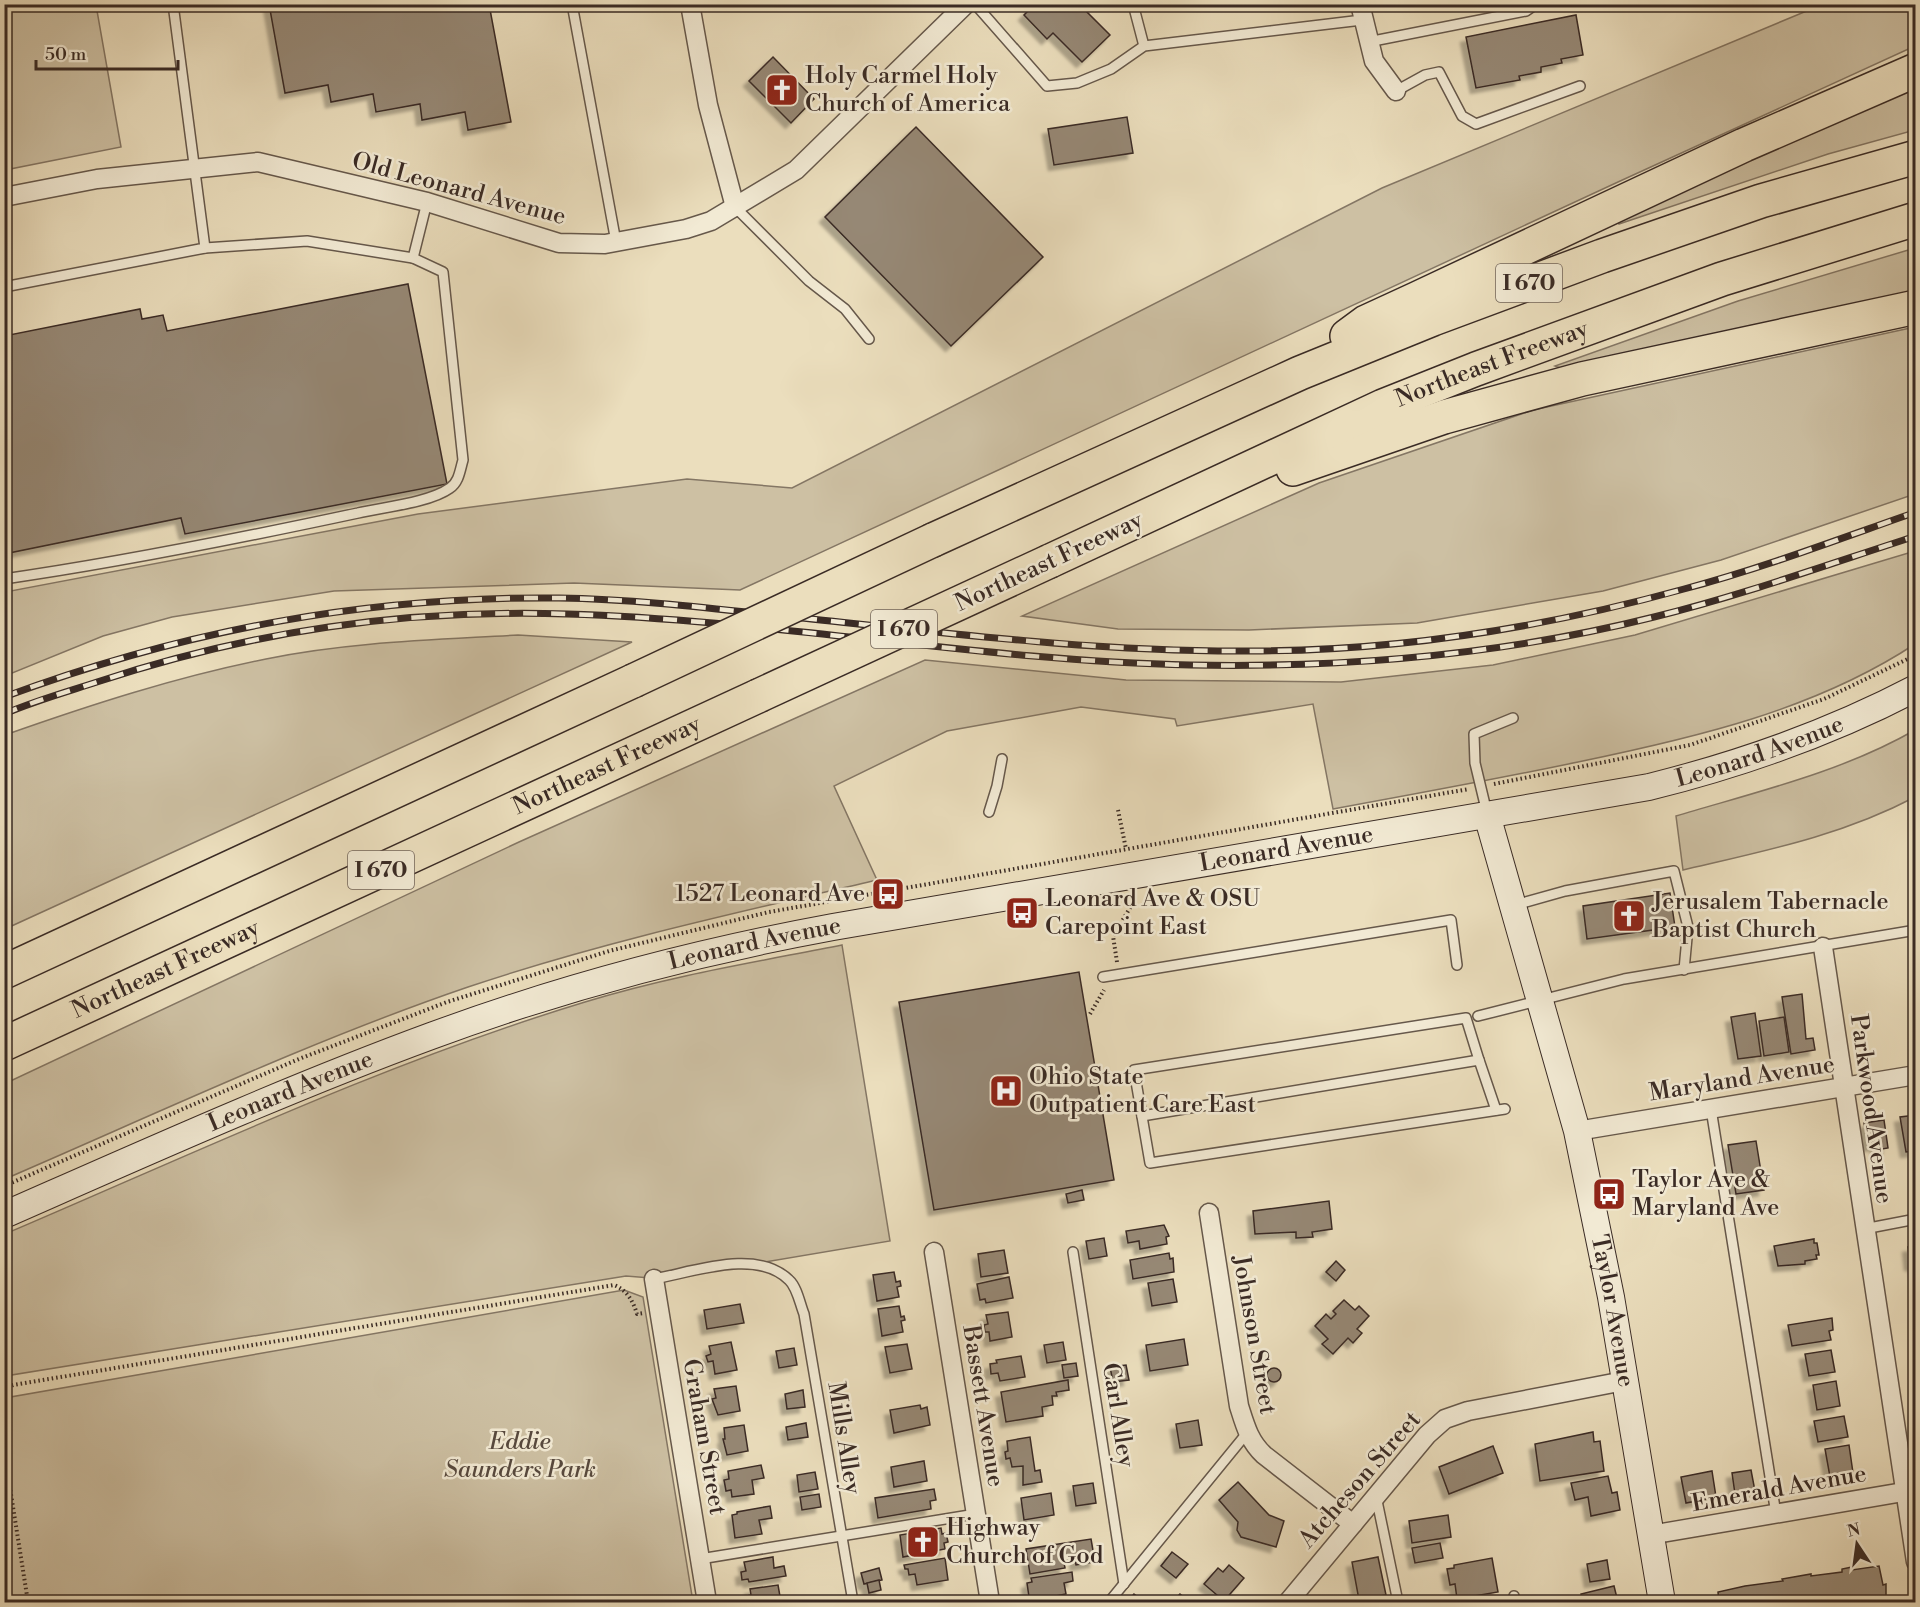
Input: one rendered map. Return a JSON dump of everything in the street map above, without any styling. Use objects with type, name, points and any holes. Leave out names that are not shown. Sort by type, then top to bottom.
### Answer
[{"type":"highway","points":[[1300,373],[1366,322],[1744,145],[1916,70]]},
{"type":"highway","name":"I 670","points":[[4,972],[933,540],[1300,373],[1433,319],[1612,252],[1761,201],[1916,157]]},
{"type":"highway","name":"Northeast Freeway","points":[[4,1044],[1383,406],[1476,369],[1722,279],[1916,219]]},
{"type":"highway","points":[[1050,561],[1314,461],[1501,400],[1582,379],[1916,307]]},
{"type":"street","points":[[690,4],[708,105],[735,207]]},
{"type":"street","name":"Old Leonard Avenue","points":[[4,197],[97,178],[258,162],[428,202],[559,243],[616,242],[686,229],[711,221],[796,170],[966,4]]},
{"type":"street","points":[[1361,12],[1374,61],[1396,91]]},
{"type":"street","name":"Leonard Avenue","points":[[4,1215],[357,1064],[432,1036],[565,992],[702,954],[833,927],[1649,787],[1736,764],[1858,718],[1916,688]]},
{"type":"street","name":"Taylor Avenue","points":[[1487,816],[1577,1131],[1611,1297],[1662,1602]]},
{"type":"street","name":"Parkwood Avenue","points":[[1823,947],[1864,1228],[1910,1491],[1916,1562]]},
{"type":"street","name":"Maryland Avenue","points":[[1577,1131],[1916,1075]]},
{"type":"street","name":"Johnson Street","points":[[1209,1213],[1239,1406],[1247,1433],[1253,1445],[1264,1455],[1353,1524]]},
{"type":"street","name":"Bassett Avenue","points":[[934,1252],[990,1602]]},
{"type":"street","name":"Graham Street","points":[[654,1279],[707,1602]]},
{"type":"street","name":"Atcheson Street","points":[[1288,1602],[1426,1435],[1445,1419],[1468,1411],[1624,1381]]},
{"type":"street","name":"Emerald Avenue","points":[[1650,1535],[1910,1491]]},
{"type":"lane","points":[[173,4],[205,248]]},
{"type":"lane","points":[[572,4],[616,242]]},
{"type":"lane","points":[[975,4],[1047,86],[1077,83],[1111,69],[1144,46],[1361,12]]},
{"type":"lane","points":[[1133,4],[1144,46]]},
{"type":"lane","points":[[1368,42],[1526,11],[1536,4]]},
{"type":"lane","points":[[1396,91],[1425,75],[1439,72],[1462,116],[1476,124],[1580,86]]},
{"type":"lane","points":[[413,258],[428,202]]},
{"type":"lane","points":[[735,207],[809,281],[845,309],[869,339]]},
{"type":"lane","points":[[4,287],[205,248],[307,241],[413,258],[443,272],[463,460],[456,482],[449,489],[428,497],[317,522],[74,569],[4,579]]},
{"type":"lane","points":[[1487,816],[1475,763],[1474,734],[1513,718]]},
{"type":"lane","points":[[988,812],[997,786],[1002,759]]},
{"type":"lane","points":[[1513,906],[1565,891],[1674,871],[1689,927],[1684,970]]},
{"type":"lane","points":[[1108,976],[1451,920],[1457,965]]},
{"type":"lane","points":[[1478,1016],[1624,980],[1916,930]]},
{"type":"lane","points":[[1466,1018],[1479,1060],[1501,1109],[1150,1162],[1134,1070],[1466,1018]]},
{"type":"lane","points":[[1142,1116],[1479,1060]]},
{"type":"lane","points":[[1711,1109],[1776,1514]]},
{"type":"lane","points":[[1864,1228],[1916,1220]]},
{"type":"lane","name":"Carl Alley","points":[[1073,1252],[1124,1584]]},
{"type":"lane","name":"Mills Alley","points":[[654,1279],[749,1262],[773,1268],[791,1281],[804,1314],[853,1602]]},
{"type":"lane","points":[[1109,1602],[1247,1433]]},
{"type":"lane","points":[[1376,1496],[1398,1602]]},
{"type":"lane","points":[[700,1559],[976,1514]]},
{"type":"path","points":[[1118,810],[1126,849]]},
{"type":"path","points":[[1090,1014],[1108,976],[1117,965],[1113,936],[1136,898]]},
{"type":"path","points":[[4,1390],[13,1384],[614,1285],[626,1292],[634,1302],[637,1314],[658,1310]]},
{"type":"path","points":[[4,1450],[28,1602]]},
{"type":"green space","points":[[5,4],[96,5],[121,147],[5,170]]},
{"type":"green space","points":[[1821,5],[1915,5],[1915,46],[740,590],[574,583],[334,591],[172,617],[103,636],[5,676],[5,592],[418,514],[687,479],[792,488],[1382,188]]},
{"type":"green space","points":[[1915,87],[1915,130],[1828,154],[1619,224],[1616,215]]},
{"type":"green space","points":[[1915,248],[1915,293],[1568,371],[1555,366],[1738,301]]},
{"type":"green space","points":[[1915,327],[1915,494],[1721,560],[1603,591],[1417,623],[1249,630],[1118,629],[1022,616],[1319,483],[1533,410]]},
{"type":"green space","points":[[1915,551],[1915,644],[1877,667],[1795,704],[1709,732],[1622,753],[1425,792],[1333,809],[1313,704],[1177,726],[1175,719],[1081,707],[947,731],[834,786],[877,880],[620,942],[468,987],[292,1054],[5,1179],[4,1084],[519,842],[925,660],[1126,680],[1341,682],[1493,665],[1635,635]]},
{"type":"green space","points":[[518,635],[632,642],[5,929],[5,735],[134,692],[266,659],[360,645]]},
{"type":"green space","points":[[1915,730],[1915,797],[1859,822],[1802,841],[1683,870],[1676,816],[1798,780],[1858,758]]},
{"type":"green space","points":[[842,945],[890,1241],[663,1279],[626,1276],[5,1376],[5,1234],[292,1110],[438,1052],[511,1026],[648,985]]},
{"type":"green space","name":"Eddie Saunders Park","points":[[624,1290],[643,1297],[693,1602],[8,1602],[4,1582],[5,1398]]},
{"type":"building","points":[[269,4],[489,4],[511,122],[468,130],[465,112],[422,120],[420,104],[376,112],[373,94],[331,102],[328,85],[285,93]]},
{"type":"building","points":[[1035,4],[1082,4],[1081,6],[1110,35],[1082,62],[1053,33],[1047,39],[1024,15]]},
{"type":"building","points":[[1576,15],[1583,55],[1561,59],[1562,63],[1541,67],[1541,72],[1519,76],[1520,80],[1476,88],[1466,37]]},
{"type":"building","name":"Holy Carmel Holy Church of America","points":[[773,57],[814,99],[791,123],[749,81]]},
{"type":"building","points":[[1127,117],[1133,153],[1054,165],[1048,129]]},
{"type":"building","points":[[916,127],[1043,257],[951,346],[825,217]]},
{"type":"building","points":[[408,284],[447,484],[185,534],[181,518],[4,554],[4,336],[140,309],[142,319],[163,315],[167,331]]},
{"type":"building","name":"Jerusalem Tabernacle Baptist Church","points":[[1670,893],[1675,927],[1587,939],[1583,906]]},
{"type":"building","name":"Ohio State Outpatient Care East","points":[[1079,972],[1114,1180],[934,1210],[899,1002]]},
{"type":"building","points":[[1802,994],[1806,1039],[1813,1038],[1815,1050],[1791,1054],[1782,997]]},
{"type":"building","points":[[1755,1013],[1761,1056],[1738,1059],[1731,1017]]},
{"type":"building","points":[[1784,1017],[1789,1052],[1764,1056],[1759,1021]]},
{"type":"building","points":[[1916,1115],[1916,1151],[1906,1152],[1900,1117]]},
{"type":"building","points":[[1884,1120],[1888,1148],[1877,1150],[1876,1145],[1868,1146],[1864,1123]]},
{"type":"building","points":[[1756,1141],[1764,1190],[1736,1194],[1728,1145]]},
{"type":"building","points":[[1082,1190],[1084,1200],[1068,1203],[1066,1194]]},
{"type":"building","points":[[1329,1201],[1332,1229],[1312,1232],[1313,1237],[1296,1238],[1296,1232],[1255,1234],[1253,1211]]},
{"type":"building","points":[[1164,1225],[1169,1236],[1166,1237],[1167,1244],[1140,1249],[1139,1241],[1128,1243],[1126,1231]]},
{"type":"building","points":[[1104,1238],[1107,1256],[1089,1259],[1086,1241]]},
{"type":"building","points":[[1814,1239],[1819,1255],[1816,1255],[1817,1259],[1805,1261],[1805,1264],[1778,1266],[1774,1246]]},
{"type":"building","points":[[1916,1246],[1916,1274],[1914,1265],[1910,1265],[1908,1247]]},
{"type":"building","points":[[1004,1250],[1008,1273],[981,1277],[978,1254]]},
{"type":"building","points":[[1169,1253],[1170,1259],[1173,1258],[1174,1272],[1133,1279],[1130,1260]]},
{"type":"building","points":[[1336,1261],[1345,1270],[1336,1281],[1326,1272]]},
{"type":"building","points":[[894,1272],[896,1282],[900,1281],[901,1286],[897,1287],[899,1297],[877,1301],[873,1275]]},
{"type":"building","points":[[1009,1277],[1013,1298],[986,1303],[985,1299],[980,1300],[977,1284]]},
{"type":"building","points":[[1173,1279],[1177,1302],[1152,1306],[1148,1283]]},
{"type":"building","points":[[1344,1300],[1355,1310],[1359,1306],[1369,1316],[1357,1329],[1362,1333],[1353,1343],[1348,1338],[1333,1354],[1322,1344],[1328,1339],[1315,1326],[1326,1314],[1331,1319],[1336,1314],[1333,1311]]},
{"type":"building","points":[[740,1304],[744,1323],[707,1329],[704,1310]]},
{"type":"building","points":[[899,1306],[901,1317],[904,1316],[905,1320],[901,1321],[903,1332],[882,1336],[878,1309]]},
{"type":"building","points":[[1008,1312],[1012,1337],[990,1341],[989,1332],[985,1332],[984,1325],[988,1324],[986,1315]]},
{"type":"building","points":[[1832,1318],[1833,1330],[1829,1331],[1831,1340],[1792,1346],[1788,1325]]},
{"type":"building","points":[[1184,1339],[1188,1365],[1150,1371],[1146,1345]]},
{"type":"building","points":[[731,1342],[737,1370],[715,1374],[713,1361],[708,1362],[706,1356],[711,1354],[709,1346]]},
{"type":"building","points":[[1063,1342],[1066,1360],[1047,1363],[1044,1345]]},
{"type":"building","points":[[907,1344],[912,1369],[890,1373],[885,1347]]},
{"type":"building","points":[[794,1348],[797,1365],[779,1368],[776,1351]]},
{"type":"building","points":[[1831,1350],[1835,1372],[1809,1376],[1805,1354]]},
{"type":"building","points":[[1021,1356],[1025,1377],[1000,1381],[998,1373],[991,1374],[990,1364],[997,1363],[996,1360]]},
{"type":"building","points":[[1076,1363],[1078,1376],[1064,1378],[1062,1365]]},
{"type":"building","points":[[1126,1365],[1129,1380],[1113,1382],[1110,1367]]},
{"type":"building","points":[[1274,1368],[1279,1370],[1281,1375],[1279,1380],[1274,1382],[1269,1380],[1267,1375],[1269,1370]]},
{"type":"building","points":[[1068,1380],[1069,1390],[1056,1392],[1057,1396],[1052,1396],[1053,1405],[1042,1407],[1043,1416],[1006,1422],[1001,1392]]},
{"type":"building","points":[[1836,1381],[1840,1406],[1817,1410],[1813,1385]]},
{"type":"building","points":[[736,1386],[740,1411],[718,1415],[712,1399],[716,1398],[714,1389]]},
{"type":"building","points":[[803,1390],[805,1407],[787,1409],[785,1394]]},
{"type":"building","points":[[920,1405],[921,1409],[927,1407],[930,1425],[894,1433],[890,1410]]},
{"type":"building","points":[[1844,1416],[1848,1437],[1818,1442],[1814,1421]]},
{"type":"building","points":[[1198,1420],[1202,1445],[1180,1448],[1176,1424]]},
{"type":"building","points":[[806,1423],[808,1437],[788,1440],[786,1427]]},
{"type":"building","points":[[744,1425],[748,1451],[727,1455],[723,1439],[725,1439],[724,1428]]},
{"type":"building","points":[[1593,1432],[1594,1442],[1600,1441],[1604,1471],[1540,1481],[1535,1444]]},
{"type":"building","points":[[1030,1437],[1035,1471],[1040,1470],[1042,1482],[1023,1485],[1023,1466],[1012,1467],[1010,1458],[1006,1459],[1005,1452],[1008,1451],[1007,1441]]},
{"type":"building","points":[[1849,1445],[1853,1473],[1830,1477],[1825,1449]]},
{"type":"building","points":[[1493,1446],[1503,1473],[1449,1494],[1439,1467]]},
{"type":"building","points":[[924,1461],[927,1481],[894,1487],[891,1467]]},
{"type":"building","points":[[761,1465],[764,1478],[752,1480],[754,1494],[732,1497],[731,1490],[726,1491],[724,1480],[729,1479],[728,1471]]},
{"type":"building","points":[[1751,1470],[1755,1491],[1735,1494],[1732,1473]]},
{"type":"building","points":[[1712,1471],[1716,1497],[1686,1503],[1681,1477]]},
{"type":"building","points":[[815,1472],[818,1489],[799,1492],[797,1475]]},
{"type":"building","points":[[1608,1476],[1612,1493],[1617,1492],[1620,1510],[1591,1516],[1588,1497],[1575,1500],[1571,1483]]},
{"type":"building","points":[[1238,1482],[1269,1515],[1284,1521],[1276,1547],[1241,1537],[1237,1530],[1238,1522],[1219,1500]]},
{"type":"building","points":[[1093,1483],[1096,1503],[1076,1506],[1073,1486]]},
{"type":"building","points":[[934,1489],[936,1500],[930,1501],[931,1509],[878,1518],[875,1498]]},
{"type":"building","points":[[1051,1493],[1054,1515],[1024,1520],[1021,1498]]},
{"type":"building","points":[[819,1494],[821,1507],[802,1510],[800,1497]]},
{"type":"building","points":[[770,1506],[772,1518],[759,1520],[762,1534],[735,1538],[732,1515]]},
{"type":"building","points":[[1448,1515],[1451,1537],[1412,1543],[1409,1521]]},
{"type":"building","name":"Highway Church of God","points":[[941,1528],[942,1534],[946,1533],[948,1542],[944,1543],[945,1549],[903,1557],[900,1535]]},
{"type":"building","points":[[1091,1539],[1095,1562],[1076,1565],[1074,1555],[1063,1557],[1065,1568],[1030,1574],[1026,1549]]},
{"type":"building","points":[[1440,1543],[1443,1558],[1415,1563],[1412,1548]]},
{"type":"building","points":[[1172,1552],[1188,1564],[1176,1578],[1161,1566]]},
{"type":"building","points":[[773,1557],[774,1568],[784,1566],[786,1576],[749,1582],[748,1579],[742,1580],[741,1572],[746,1571],[744,1562]]},
{"type":"building","points":[[1378,1557],[1386,1595],[1359,1600],[1352,1562]]},
{"type":"building","points":[[945,1558],[948,1580],[917,1585],[915,1574],[909,1575],[904,1565]]},
{"type":"building","points":[[1492,1558],[1498,1592],[1457,1599],[1455,1584],[1450,1585],[1447,1569],[1454,1568],[1454,1565]]},
{"type":"building","points":[[1607,1560],[1610,1579],[1590,1582],[1587,1564]]},
{"type":"building","points":[[1229,1565],[1244,1578],[1224,1601],[1204,1584],[1218,1568],[1223,1572]]},
{"type":"building","points":[[1879,1566],[1883,1585],[1886,1584],[1886,1602],[1719,1602],[1718,1592],[1811,1574],[1811,1576],[1842,1572],[1842,1569],[1852,1567],[1852,1570]]},
{"type":"building","points":[[879,1568],[882,1580],[864,1584],[861,1573]]},
{"type":"building","points":[[1072,1572],[1073,1581],[1064,1583],[1066,1594],[1035,1600],[1035,1596],[1029,1597],[1027,1583],[1032,1582],[1031,1578]]},
{"type":"building","points":[[879,1580],[881,1590],[869,1593],[867,1583]]},
{"type":"building","points":[[778,1585],[781,1602],[747,1602],[746,1596],[751,1595],[750,1589]]},
{"type":"building","points":[[1614,1586],[1618,1602],[1583,1602],[1581,1594]]},
{"type":"building","points":[[1134,1594],[1145,1602],[1127,1602]]},
{"type":"building","points":[[1180,1594],[1190,1602],[1172,1602]]},
{"type":"railway","points":[[4,697],[72,673],[208,636],[346,611],[416,603],[487,599],[559,598],[643,602],[1016,640],[1133,648],[1305,650],[1415,642],[1523,626],[1631,603],[1743,572],[1916,512]]},
{"type":"railway","points":[[4,714],[97,682],[213,649],[329,627],[446,615],[506,613],[645,618],[1112,662],[1190,665],[1307,664],[1424,656],[1540,641],[1654,617],[1753,589],[1916,536]]},
{"type":"place","name":"Holy Carmel Holy Church of America","points":[[782,90]]},
{"type":"place","name":"1527 Leonard Ave","points":[[888,894]]},
{"type":"place","name":"Leonard Ave & OSU Carepoint East","points":[[1022,913]]},
{"type":"place","name":"Jerusalem Tabernacle Baptist Church","points":[[1629,916]]},
{"type":"place","name":"Ohio State Outpatient Care East","points":[[1006,1091]]},
{"type":"place","name":"Taylor Ave & Maryland Ave","points":[[1609,1194]]},
{"type":"place","name":"Highway Church of God","points":[[923,1542]]}]
